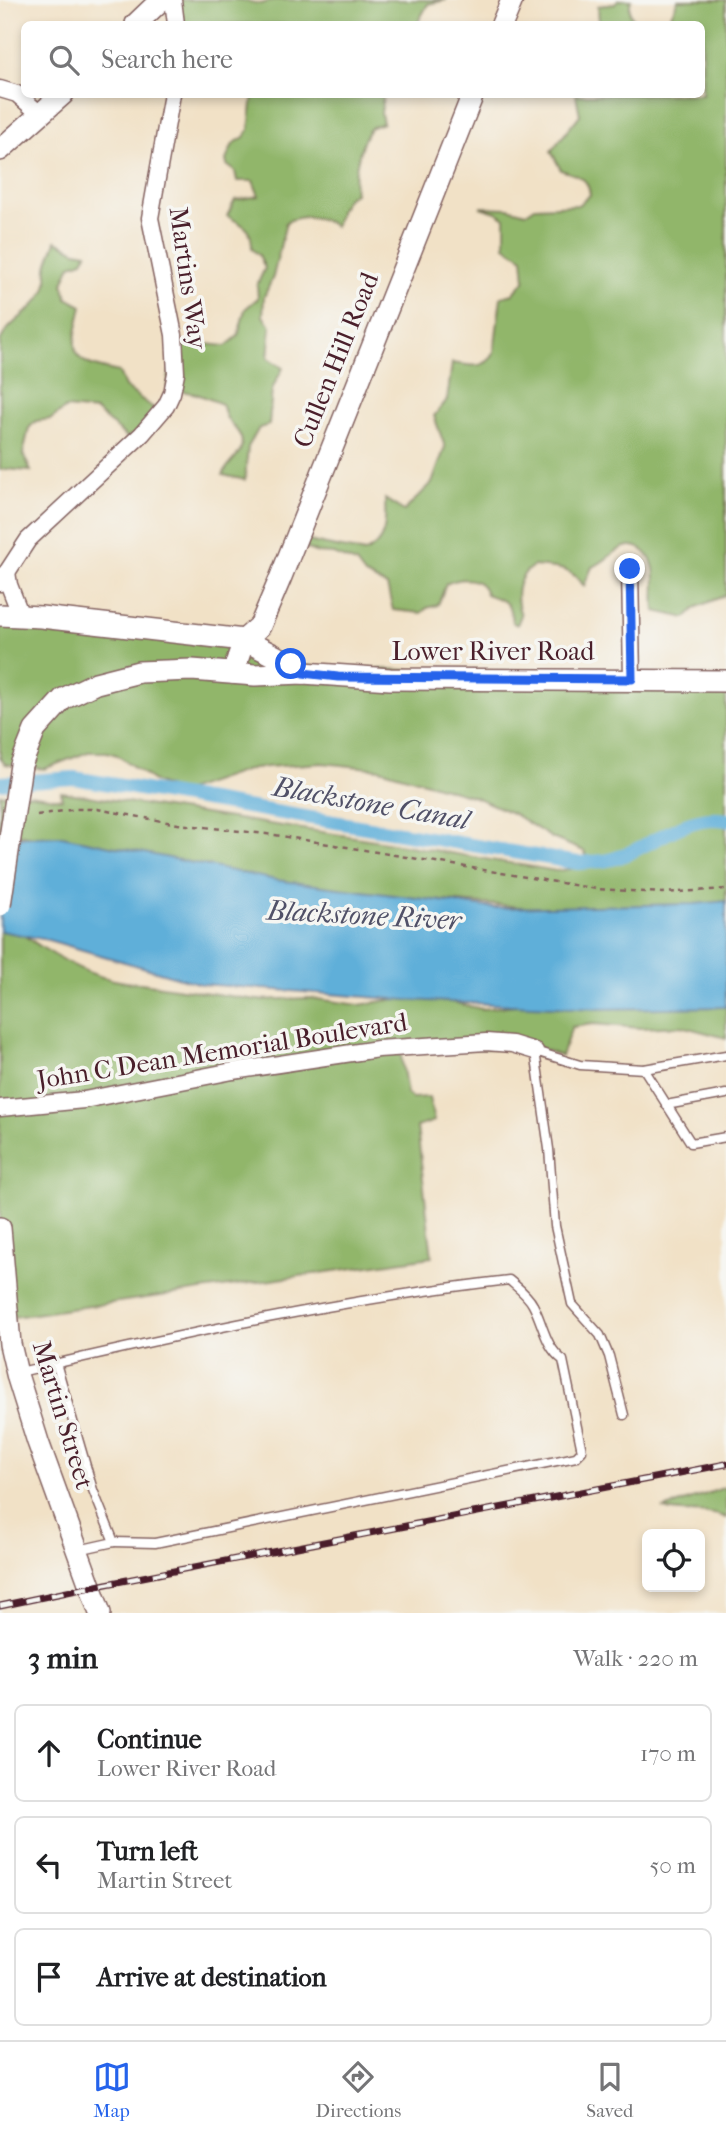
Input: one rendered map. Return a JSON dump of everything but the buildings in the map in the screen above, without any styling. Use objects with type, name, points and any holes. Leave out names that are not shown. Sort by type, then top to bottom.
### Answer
[{"type":"street","points":[[139,21],[161,0]]},
{"type":"street","points":[[173,0],[176,21]]},
{"type":"street","points":[[503,21],[512,0]]},
{"type":"street","points":[[0,89],[21,98]]},
{"type":"street","points":[[22,98],[41,115]]},
{"type":"street","points":[[0,150],[59,98]]},
{"type":"street","name":"Martins Way","points":[[11,616],[9,585],[4,577],[28,540],[142,434],[166,406],[172,393],[177,353],[150,218],[171,98]]},
{"type":"street","name":"Cullen Hill Road","points":[[244,640],[260,626],[275,591],[471,98]]},
{"type":"street","points":[[630,569],[632,679]]},
{"type":"street","name":"Lower River Road","points":[[11,616],[244,640],[303,673]]},
{"type":"street","points":[[233,673],[244,640]]},
{"type":"street","name":"Lower River Road","points":[[0,905],[21,765],[35,730],[63,699],[73,692],[108,679],[158,671],[255,675],[303,673],[390,679],[726,681]]},
{"type":"street","name":"John C Dean Memorial Boulevard","points":[[0,1108],[84,1100],[233,1071],[378,1049],[486,1042],[512,1044],[535,1051]]},
{"type":"street","name":"Martin Street","points":[[0,1228],[10,1344],[17,1372],[38,1442],[100,1613]]},
{"type":"lane","points":[[624,1415],[609,1356],[600,1335],[572,1304],[555,1226],[549,1149],[535,1051],[580,1065],[644,1069],[726,1055]]},
{"type":"lane","points":[[644,1069],[691,1143],[726,1137]]},
{"type":"lane","points":[[666,1105],[726,1094]]},
{"type":"lane","points":[[17,1372],[274,1316],[435,1289],[509,1280],[532,1302],[556,1355],[563,1360],[582,1451],[576,1457],[155,1543],[114,1542],[78,1550]]},
{"type":"lane","points":[[56,1363],[93,1490],[114,1542]]},
{"type":"path","points":[[37,815],[76,809],[105,810],[170,823],[275,835],[597,890],[662,893],[726,889]]},
{"type":"green space","points":[[167,0],[240,0],[261,4],[273,0],[446,0],[428,4],[419,21],[172,21]]},
{"type":"green space","points":[[618,0],[631,0],[630,14],[636,21],[599,21],[598,6],[615,4]]},
{"type":"green space","points":[[678,0],[726,0],[726,595],[697,607],[685,618],[655,611],[652,562],[641,549],[629,546],[592,567],[584,586],[568,571],[533,566],[523,576],[518,588],[521,615],[517,625],[512,622],[510,610],[505,603],[486,594],[480,584],[470,580],[446,584],[438,605],[421,613],[393,610],[387,586],[365,575],[356,563],[333,554],[317,553],[292,542],[295,536],[364,553],[377,544],[384,531],[385,499],[404,511],[432,483],[445,447],[434,416],[447,400],[452,363],[476,365],[491,358],[501,297],[513,294],[525,280],[523,258],[505,246],[505,218],[480,207],[508,208],[526,213],[535,207],[578,205],[590,195],[584,180],[561,170],[551,151],[580,115],[577,98],[705,98],[705,21],[668,21]]},
{"type":"green space","points":[[253,98],[383,98],[383,123],[372,127],[364,139],[356,168],[355,193],[344,202],[335,226],[311,217],[286,222],[273,277],[264,297],[263,316],[271,326],[268,358],[283,368],[272,389],[269,425],[259,428],[248,447],[245,480],[223,475],[240,451],[242,442],[222,404],[197,394],[167,388],[174,344],[226,346],[238,336],[245,309],[258,298],[257,285],[265,268],[259,255],[252,249],[249,232],[243,225],[227,216],[235,200],[259,196],[253,181],[237,181],[235,171],[227,165],[226,160],[233,144],[249,130]]},
{"type":"green space","points":[[56,241],[76,251],[87,253],[83,261],[71,265],[63,283],[67,298],[82,306],[76,335],[76,353],[89,364],[119,372],[125,387],[156,410],[130,440],[96,411],[66,408],[51,419],[36,421],[29,428],[23,454],[31,471],[0,470],[0,342],[8,328],[43,294],[47,283],[48,264]]},
{"type":"green space","points":[[0,619],[246,647],[291,666],[726,681],[726,908],[574,914],[511,906],[254,887],[49,839],[0,832],[0,794],[28,794],[62,799],[61,792],[556,871],[582,867],[588,858],[584,851],[552,838],[514,814],[475,797],[380,769],[322,763],[253,768],[181,793],[155,782],[117,755],[107,752],[88,752],[44,769],[5,764],[0,757]]},
{"type":"green space","points":[[0,923],[66,961],[102,977],[257,1000],[310,998],[359,1005],[421,995],[482,1009],[549,1001],[726,991],[726,1038],[681,1026],[641,1028],[593,1024],[572,1027],[561,1056],[539,1048],[400,1049],[407,1094],[412,1098],[429,1097],[434,1121],[417,1127],[432,1257],[7,1318],[0,1301]]},
{"type":"green space","points":[[726,1487],[726,1518],[711,1513],[664,1509]]},
{"type":"water","name":"Blackstone River","points":[[62,836],[276,880],[495,908],[726,901],[726,1007],[598,1009],[406,1000],[201,984],[48,940],[0,931],[0,838]]},
{"type":"waterway","name":"Blackstone Canal","points":[[0,783],[74,778],[578,863],[616,858],[697,821],[726,820]]},
{"type":"railway","points":[[0,1606],[726,1464]]},
{"type":"route","points":[[291,664],[303,673],[338,677],[632,679],[630,569]]}]
